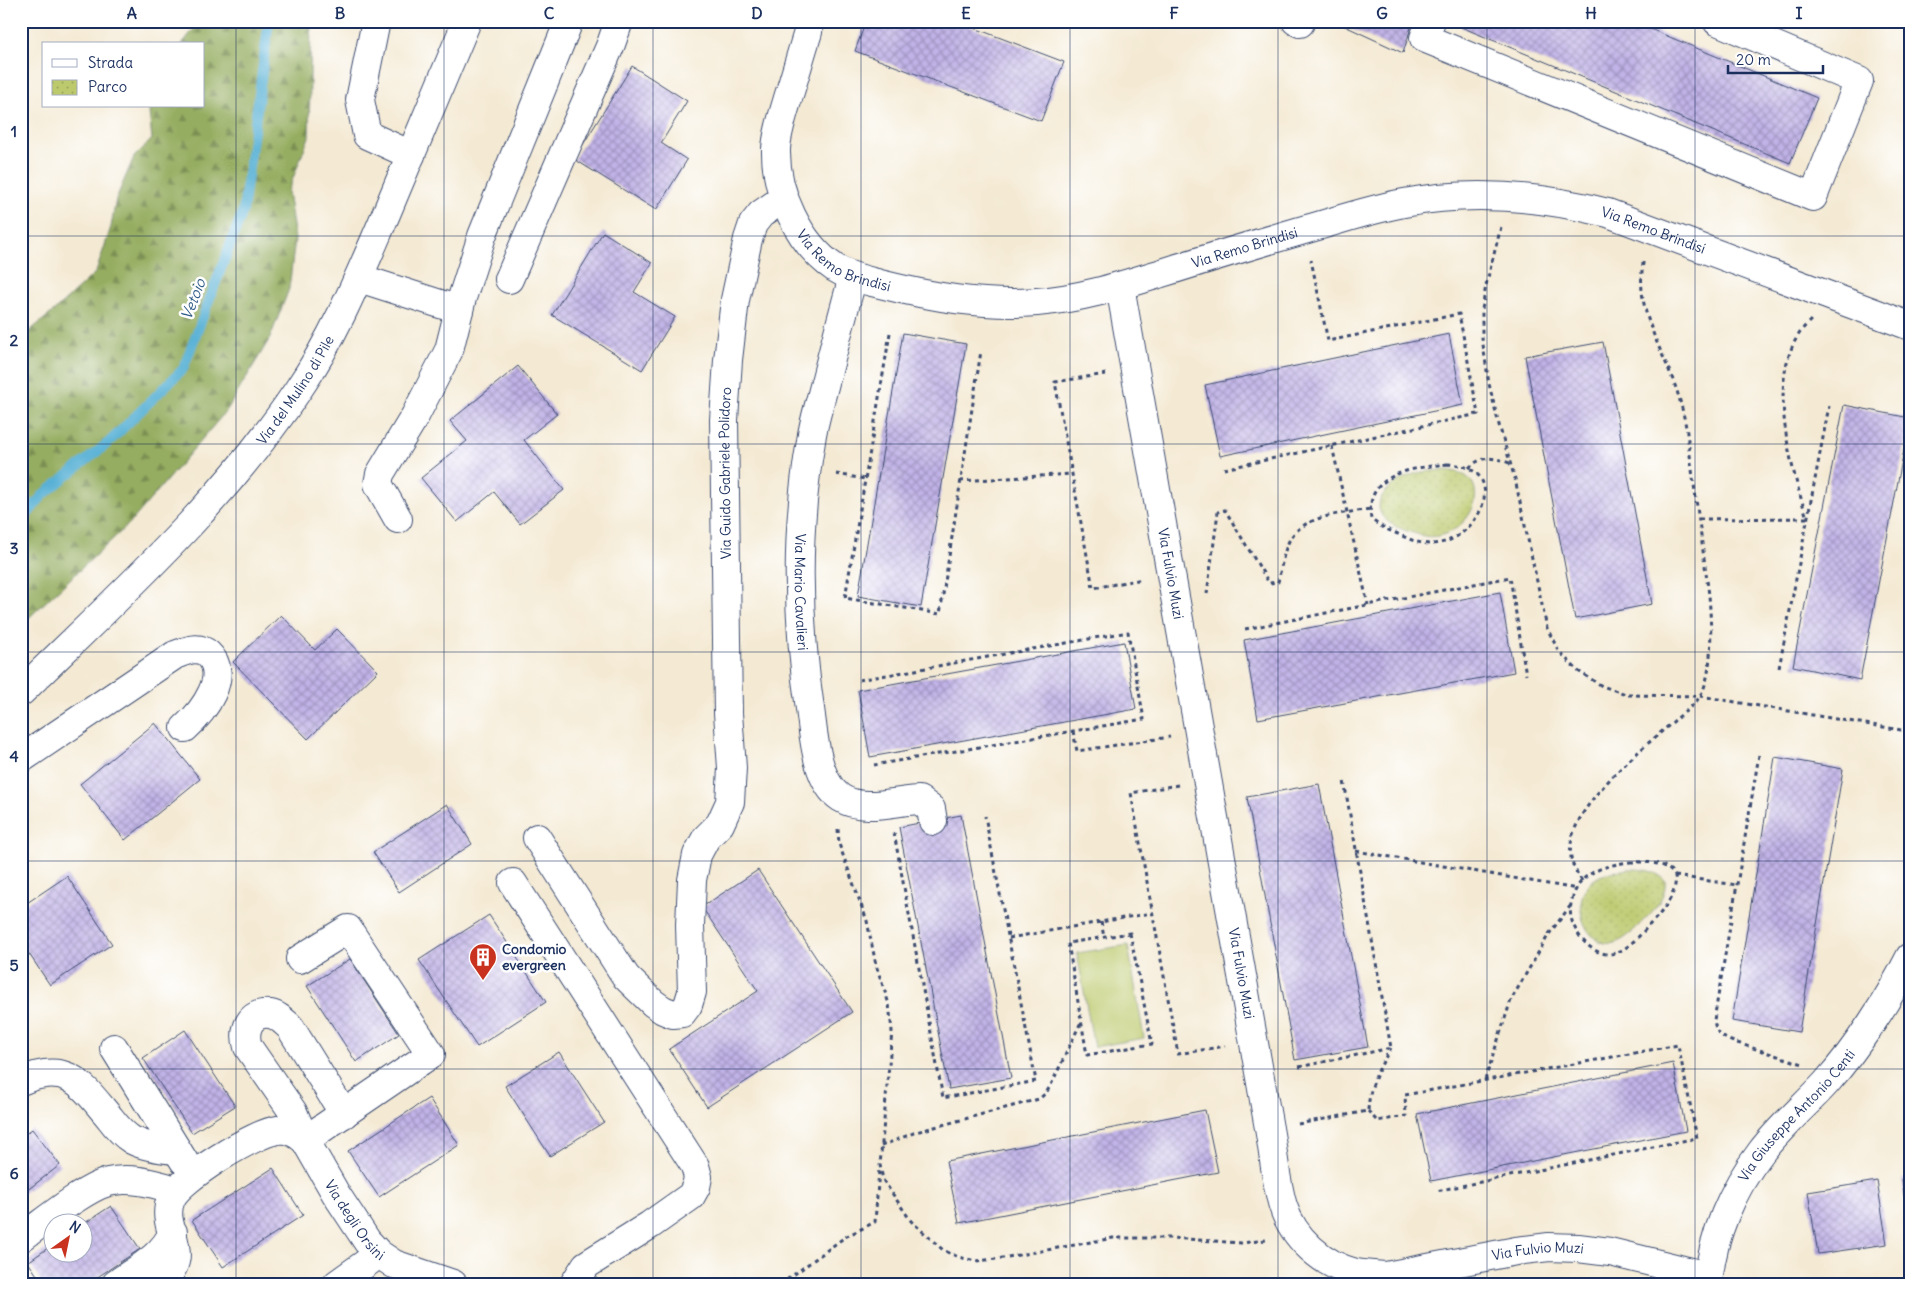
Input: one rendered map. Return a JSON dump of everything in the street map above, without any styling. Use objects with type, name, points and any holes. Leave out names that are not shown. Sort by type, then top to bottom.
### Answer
[{"type":"street","points":[[376,21],[360,100],[367,135],[411,156]]},
{"type":"street","name":"Via del Mulino di Pile","points":[[21,692],[204,510],[263,439],[299,389],[335,327],[359,278],[467,21]]},
{"type":"street","points":[[398,519],[378,484],[380,474],[415,416],[449,350],[459,310],[482,236],[569,21]]},
{"type":"street","points":[[508,279],[611,44],[619,21]]},
{"type":"street","name":"Via Remo Brindisi","points":[[809,21],[808,32],[780,125],[776,149],[778,174],[784,198],[800,229],[816,252],[835,268],[853,277],[923,294],[965,301],[1003,304],[1057,299],[1120,286],[1356,214],[1403,203],[1468,196],[1509,197],[1575,205],[1608,213],[1910,326]]},
{"type":"street","points":[[1430,21],[1424,38],[1813,197],[1859,81],[1728,24]]},
{"type":"street","name":"Via Guido Gabriele Polidoro","points":[[537,838],[626,977],[653,1003],[674,1014],[682,1013],[688,1005],[692,992],[690,925],[692,880],[697,855],[706,838],[720,824],[730,802],[732,768],[728,713],[724,420],[735,300],[753,224],[761,214],[784,198]]},
{"type":"street","name":"Via Mario Cavalieri","points":[[842,799],[829,788],[822,772],[812,727],[804,671],[799,574],[802,514],[811,440],[853,277]]},
{"type":"street","points":[[359,278],[459,310]]},
{"type":"street","name":"Via Fulvio Muzi","points":[[1120,286],[1197,732],[1283,1206],[1294,1230],[1302,1241],[1318,1254],[1338,1266],[1355,1273],[1369,1275],[1386,1276],[1516,1251],[1578,1248],[1610,1252],[1708,1280]]},
{"type":"street","points":[[21,759],[175,655],[191,648],[205,652],[215,661],[217,673],[210,697],[197,717],[185,728]]},
{"type":"street","points":[[842,799],[858,804],[874,805],[919,800],[931,809],[933,821]]},
{"type":"street","points":[[513,883],[695,1166],[698,1177],[696,1187],[690,1196],[650,1225],[586,1265],[574,1284]]},
{"type":"street","points":[[160,1284],[170,1275],[175,1265],[176,1246],[168,1213],[170,1200],[185,1183],[250,1139],[276,1130],[287,1129],[297,1133],[306,1140],[431,1054],[348,929],[300,959]]},
{"type":"street","name":"Via Giuseppe Antonio Centi","points":[[1708,1280],[1712,1254],[1720,1230],[1729,1205],[1744,1176],[1762,1150],[1827,1082],[1883,1004],[1910,957]]},
{"type":"street","name":"Via degli Orsini","points":[[344,1114],[290,1027],[270,1014],[260,1014],[252,1020],[246,1028],[245,1037],[248,1047],[293,1112],[336,1194],[367,1241],[379,1254],[394,1264],[453,1284]]},
{"type":"street","points":[[114,1048],[177,1150],[185,1183]]},
{"type":"street","points":[[21,1082],[35,1075],[52,1072],[67,1076],[77,1082],[117,1127],[132,1140],[155,1148],[177,1150]]},
{"type":"street","points":[[21,1238],[86,1192],[108,1182],[130,1180],[156,1184],[185,1183]]},
{"type":"street","points":[[116,1284],[152,1259],[165,1247],[173,1232]]},
{"type":"street","points":[[337,1284],[379,1254]]},
{"type":"path","points":[[1509,197],[1486,286],[1482,310],[1482,338],[1489,384],[1515,479],[1547,628],[1558,650],[1578,671],[1602,686],[1629,695],[1700,696],[1901,730],[1910,729]]},
{"type":"path","points":[[1582,881],[1575,871],[1570,844],[1584,811],[1609,779],[1700,696],[1708,670],[1711,622],[1683,408],[1647,316],[1641,290],[1641,271],[1650,228]]},
{"type":"path","points":[[1224,469],[1478,414],[1459,314],[1328,341],[1313,266],[1303,230]]},
{"type":"path","points":[[1807,518],[1789,453],[1782,391],[1784,371],[1787,356],[1796,338],[1807,323],[1835,298]]},
{"type":"path","points":[[890,333],[845,598],[940,614],[981,351]]},
{"type":"path","points":[[1134,369],[1055,382],[1093,588],[1170,574]]},
{"type":"path","points":[[1779,668],[1828,406]]},
{"type":"path","points":[[1332,446],[1368,605]]},
{"type":"path","points":[[1470,468],[1481,459],[1490,457],[1510,464]]},
{"type":"path","points":[[1447,464],[1460,464],[1470,468],[1484,485],[1486,496],[1484,506],[1470,526],[1453,538],[1432,544],[1419,543],[1378,525],[1371,519],[1370,509],[1371,499],[1376,490],[1386,480],[1412,468],[1447,464]]},
{"type":"path","points":[[960,481],[1072,474]]},
{"type":"path","points":[[1178,622],[1192,620],[1203,611],[1218,512],[1226,510],[1269,584],[1278,582],[1285,551],[1294,533],[1318,519],[1370,509]]},
{"type":"path","points":[[1699,519],[1807,518]]},
{"type":"path","points":[[1245,628],[1510,577],[1526,675]]},
{"type":"path","points":[[859,680],[1128,632],[1144,720],[874,765]]},
{"type":"path","points":[[1073,731],[1078,752],[1197,732]]},
{"type":"path","points":[[1759,755],[1714,1020],[1716,1031],[1722,1037],[1731,1041],[1808,1066],[1827,1082]]},
{"type":"path","points":[[1206,780],[1132,793],[1152,913],[1178,1054],[1253,1041]]},
{"type":"path","points":[[1344,781],[1391,1048],[1371,1086],[1368,1111],[1377,1121],[1406,1116],[1405,1095],[1678,1045],[1697,1138],[1436,1191]]},
{"type":"path","points":[[781,1284],[845,1238],[875,1222],[892,1017],[876,965],[867,921],[839,844],[838,815],[842,799]]},
{"type":"path","points":[[887,803],[943,1098],[1036,1081],[985,816]]},
{"type":"path","points":[[1356,851],[1577,889]]},
{"type":"path","points":[[1485,1080],[1511,1000],[1549,934],[1571,905],[1582,881],[1598,870],[1612,864],[1647,862],[1664,866],[1675,876],[1737,885]]},
{"type":"path","points":[[1571,905],[1571,916],[1576,931],[1585,943],[1597,951],[1609,954],[1630,944],[1658,917],[1673,892],[1675,876]]},
{"type":"path","points":[[1009,938],[1152,913]]},
{"type":"path","points":[[1101,922],[1104,937]]},
{"type":"path","points":[[1130,933],[1152,1044],[1087,1055],[1081,1022],[1068,943],[1130,933]]},
{"type":"path","points":[[881,1146],[916,1132],[1039,1099],[1051,1085],[1081,1022]]},
{"type":"path","points":[[1299,1067],[1391,1048]]},
{"type":"path","points":[[1269,1129],[1368,1111]]},
{"type":"path","points":[[880,1165],[883,1180],[911,1221],[943,1250],[958,1257],[976,1261],[1113,1238],[1153,1237],[1242,1243],[1260,1242],[1277,1238],[1294,1230]]},
{"type":"green space","points":[[200,21],[311,21],[309,137],[288,191],[295,239],[289,289],[270,338],[227,410],[131,522],[21,625],[21,338],[54,311],[96,272],[111,227],[116,199],[134,157],[152,139],[149,112],[150,108],[205,108],[205,42],[184,42]]},
{"type":"green space","points":[[1444,470],[1463,474],[1473,484],[1476,496],[1472,510],[1463,522],[1450,532],[1434,537],[1403,530],[1394,526],[1383,517],[1379,510],[1379,503],[1382,496],[1394,484],[1417,473]]},
{"type":"green space","points":[[1628,869],[1643,870],[1657,874],[1665,880],[1664,891],[1656,907],[1630,934],[1618,942],[1604,943],[1595,939],[1588,931],[1581,911],[1581,900],[1585,890],[1596,878]]},
{"type":"green space","points":[[1128,945],[1144,1038],[1094,1047],[1077,953]]},
{"type":"building","points":[[866,21],[956,21],[1064,62],[1041,121],[855,51]]},
{"type":"building","points":[[1334,21],[1413,21],[1403,53]]},
{"type":"building","points":[[1463,21],[1631,21],[1817,98],[1790,163],[1461,27]]},
{"type":"building","points":[[632,66],[687,101],[661,143],[687,160],[656,210],[574,159]]},
{"type":"building","points":[[603,232],[652,263],[634,292],[675,317],[642,370],[552,315]]},
{"type":"building","points":[[903,333],[966,344],[921,607],[858,596]]},
{"type":"building","points":[[1449,334],[1463,405],[1220,456],[1205,385]]},
{"type":"building","points":[[1603,342],[1652,604],[1575,619],[1525,356]]},
{"type":"building","points":[[518,366],[557,414],[524,440],[564,490],[520,524],[494,492],[457,522],[421,478],[467,441],[450,421]]},
{"type":"building","points":[[1844,405],[1910,418],[1860,680],[1793,666]]},
{"type":"building","points":[[1500,592],[1514,672],[1258,719],[1244,640]]},
{"type":"building","points":[[281,615],[315,650],[337,629],[378,671],[308,739],[233,662]]},
{"type":"building","points":[[1124,642],[1136,709],[870,757],[858,690]]},
{"type":"building","points":[[155,723],[200,779],[125,840],[80,784]]},
{"type":"building","points":[[1775,757],[1843,769],[1799,1032],[1732,1021]]},
{"type":"building","points":[[1319,784],[1368,1047],[1295,1060],[1247,797]]},
{"type":"building","points":[[447,804],[472,844],[399,892],[373,852]]},
{"type":"building","points":[[961,815],[1011,1078],[949,1089],[899,827]]},
{"type":"building","points":[[758,870],[852,1012],[707,1107],[669,1049],[758,991],[702,907]]},
{"type":"building","points":[[67,876],[112,944],[50,985],[21,942],[21,907]]},
{"type":"building","name":"Condomio evergreen","points":[[489,915],[546,1002],[477,1047],[419,960]]},
{"type":"building","points":[[350,959],[399,1034],[356,1062],[307,986]]},
{"type":"building","points":[[185,1030],[235,1106],[192,1133],[143,1058]]},
{"type":"building","points":[[559,1052],[604,1122],[550,1156],[505,1086]]},
{"type":"building","points":[[1673,1063],[1686,1131],[1431,1181],[1417,1114]]},
{"type":"building","points":[[429,1098],[459,1145],[379,1197],[348,1151]]},
{"type":"building","points":[[1205,1110],[1218,1172],[959,1223],[946,1161]]},
{"type":"building","points":[[32,1129],[60,1165],[21,1195],[21,1137]]},
{"type":"building","points":[[273,1168],[303,1215],[223,1267],[192,1220]]},
{"type":"building","points":[[1910,1178],[1910,1229],[1909,1230],[1902,1179]]},
{"type":"building","points":[[1877,1181],[1887,1244],[1818,1254],[1808,1192]]},
{"type":"building","points":[[111,1206],[140,1249],[87,1284],[43,1284],[28,1262],[42,1252],[42,1262],[92,1262],[92,1218]]},
{"type":"waterway","name":"Vetoio","points":[[21,522],[43,495],[108,443],[183,369],[243,211],[269,21]]},
{"type":"place","name":"Condomio evergreen","points":[[483,981]]}]
